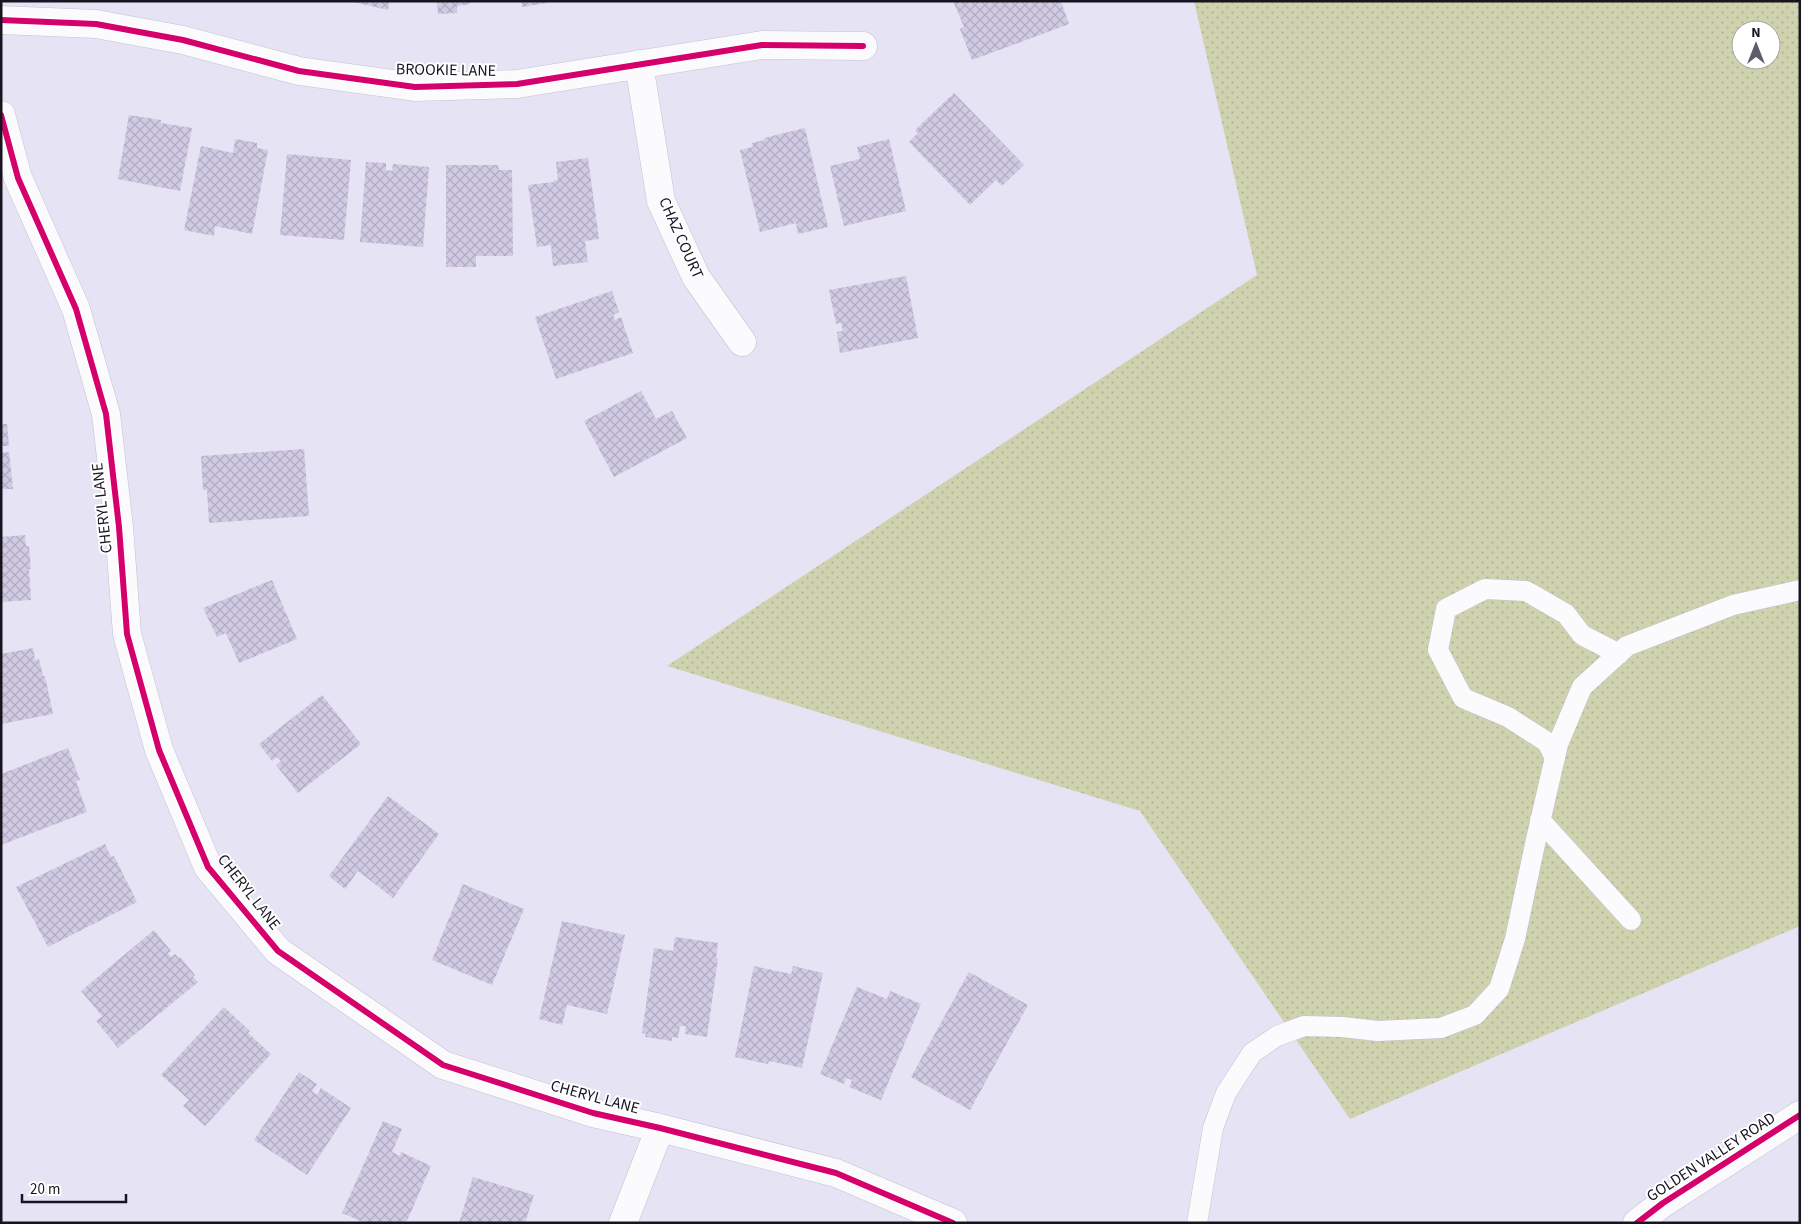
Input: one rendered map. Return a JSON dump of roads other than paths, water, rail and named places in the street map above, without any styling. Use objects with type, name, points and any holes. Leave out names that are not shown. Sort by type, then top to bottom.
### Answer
[{"type":"street","name":"BROOKIE LANE","points":[[1,20],[96,24],[183,40],[300,71],[415,87],[517,84],[762,45],[863,46]]},
{"type":"street","name":"CHAZ COURT","points":[[639,64],[661,201],[696,277],[742,342]]},
{"type":"street","name":"CHERYL LANE","points":[[1,116],[18,178],[76,309],[106,414],[120,527],[127,634],[159,750],[208,867],[278,951],[443,1065],[593,1113],[836,1173],[954,1223]]},
{"type":"street","name":"GOLDEN VALLEY ROAD","points":[[1638,1223],[1664,1203],[1800,1115]]},
{"type":"street","points":[[622,1223],[660,1128]]},
{"type":"lane","points":[[1555,758],[1547,742],[1508,717],[1463,698],[1438,650],[1446,609],[1485,589],[1526,591],[1566,614],[1582,635],[1619,654]]},
{"type":"lane","points":[[1196,1223],[1213,1128],[1226,1092],[1252,1053],[1277,1036],[1304,1026],[1342,1027],[1378,1031],[1442,1028],[1475,1015],[1499,989],[1516,939],[1540,820],[1558,744],[1582,687],[1627,646],[1733,605],[1800,590]]},
{"type":"lane","points":[[1540,820],[1632,920]]}]
